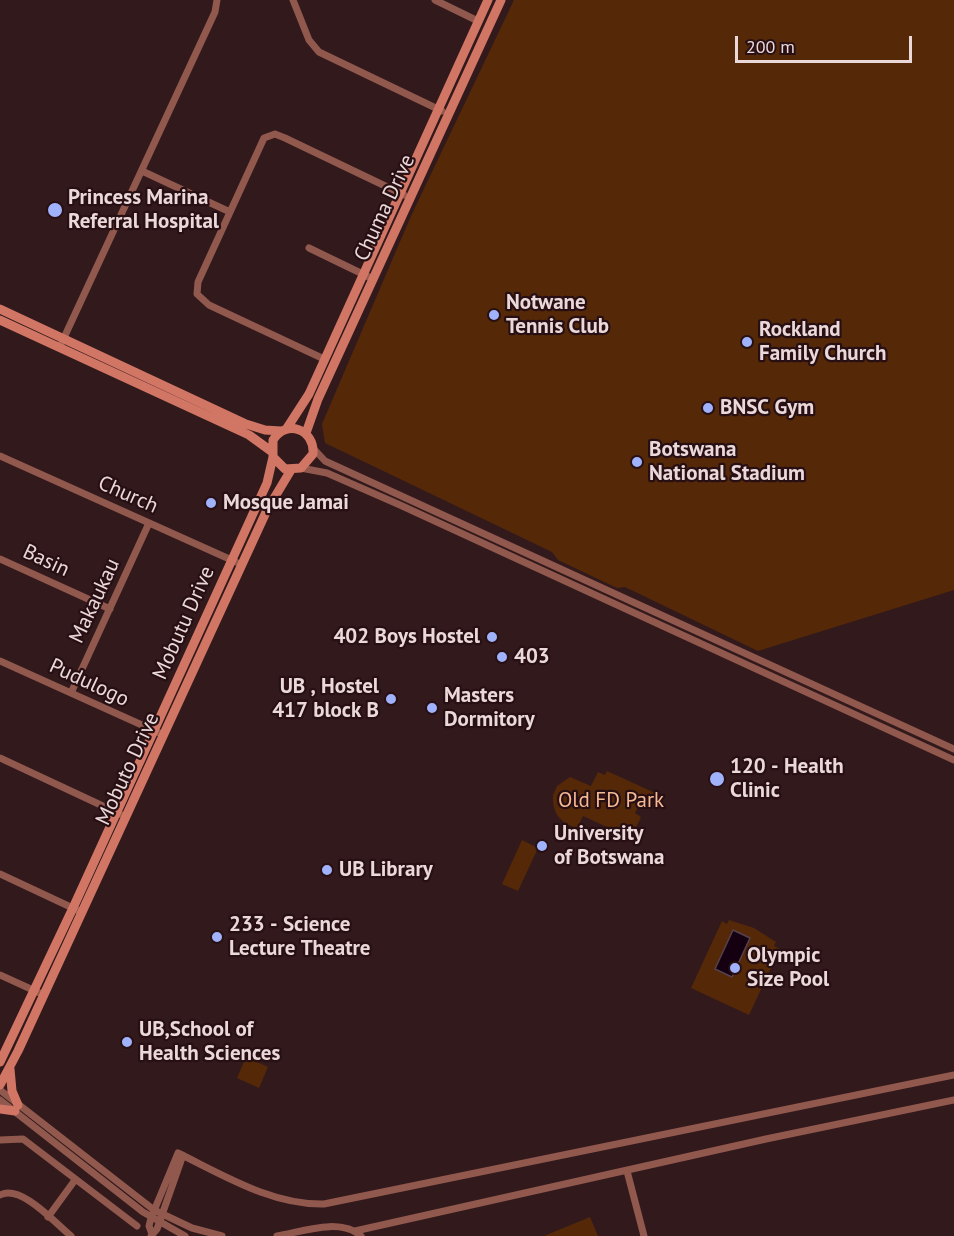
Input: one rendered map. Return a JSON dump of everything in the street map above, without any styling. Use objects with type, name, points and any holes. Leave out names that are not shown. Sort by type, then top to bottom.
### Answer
[{"type":"main road","name":"Chuma Drive","points":[[284,430],[300,410],[488,0]]},
{"type":"main road","name":"Chuma Drive","points":[[306,433],[318,399],[501,0]]},
{"type":"main road","points":[[0,309],[62,342],[249,435],[272,454],[280,466],[291,470],[301,468],[310,459],[313,448],[306,433],[294,428],[265,430],[246,424],[62,342],[0,320]]},
{"type":"main road","points":[[272,454],[273,440],[284,430]]},
{"type":"main road","name":"Mobutu Drive","points":[[0,1062],[39,993],[159,733],[267,483],[272,454]]},
{"type":"main road","name":"Mobuto Drive","points":[[159,733],[274,496],[291,470]]},
{"type":"main road","points":[[0,1085],[39,993]]},
{"type":"main road","points":[[0,1109],[16,1108],[10,1066]]},
{"type":"street","points":[[62,342],[215,12],[217,0]]},
{"type":"street","points":[[293,0],[309,40],[319,52],[448,114]]},
{"type":"street","points":[[435,0],[478,21]]},
{"type":"street","points":[[324,359],[209,305],[197,294],[198,282],[264,138],[275,134],[410,198]]},
{"type":"street","points":[[142,171],[230,212]]},
{"type":"street","points":[[309,248],[373,279]]},
{"type":"street","points":[[313,448],[325,462],[828,694],[954,749]]},
{"type":"street","name":"Church","points":[[0,456],[242,565]]},
{"type":"street","points":[[301,468],[327,473],[390,500],[954,760]]},
{"type":"street","name":"Makaukau","points":[[71,693],[149,523]]},
{"type":"street","name":"Basin","points":[[0,558],[110,609]]},
{"type":"street","name":"Pudulogo","points":[[0,661],[159,733]]},
{"type":"street","points":[[825,702],[828,694]]},
{"type":"street","points":[[925,747],[929,738]]},
{"type":"street","points":[[0,758],[122,814]]},
{"type":"street","points":[[0,874],[78,910]]},
{"type":"street","points":[[0,975],[39,993]]},
{"type":"street","points":[[181,1154],[271,1197],[294,1203],[324,1204],[954,1075]]},
{"type":"street","points":[[0,1090],[16,1108],[151,1218],[185,1236]]},
{"type":"street","points":[[0,1100],[16,1108],[162,1215],[192,1228],[222,1236]]},
{"type":"street","points":[[277,1236],[333,1226],[358,1234],[627,1171],[954,1100]]},
{"type":"street","points":[[0,1140],[23,1139],[137,1226]]},
{"type":"street","points":[[151,1235],[149,1226],[151,1218],[181,1154]]},
{"type":"street","points":[[151,1235],[162,1215],[181,1154]]},
{"type":"street","points":[[627,1171],[644,1236]]},
{"type":"street","points":[[48,1217],[75,1180]]},
{"type":"street","points":[[0,1195],[9,1191],[22,1195],[71,1236]]},
{"type":"green space","points":[[514,0],[954,0],[954,590],[758,651],[625,587],[617,588],[558,560],[552,552],[325,443],[322,424],[411,216]]},
{"type":"green space","name":"Old FD Park","points":[[607,771],[664,797],[662,802],[644,794],[635,813],[641,817],[631,838],[583,816],[577,828],[562,820],[554,807],[553,795],[557,786],[570,777],[591,786],[598,772],[605,775]]},
{"type":"green space","points":[[522,840],[538,848],[518,891],[502,884]]},
{"type":"green space","name":"Olympic Size Pool","points":[[729,920],[754,928],[776,942],[774,946],[780,949],[749,1015],[691,988],[722,921],[727,924]]},
{"type":"green space","points":[[246,1057],[268,1067],[259,1088],[237,1078]]},
{"type":"green space","points":[[590,1217],[598,1236],[544,1236]]},
{"type":"shaded area","points":[[733,930],[750,938],[732,977],[715,969]]},
{"type":"place","name":"Princess Marina Referral Hospital","points":[[55,210]]},
{"type":"place","name":"Notwane Tennis Club","points":[[494,315]]},
{"type":"place","name":"Rockland Family Church","points":[[747,342]]},
{"type":"place","name":"BNSC Gym","points":[[708,408]]},
{"type":"place","name":"Botswana National Stadium","points":[[637,462]]},
{"type":"place","name":"Mosque Jamai","points":[[211,503]]},
{"type":"place","name":"402 Boys Hostel","points":[[492,637]]},
{"type":"place","name":"403","points":[[502,657]]},
{"type":"place","name":"UB , Hostel 417 block B","points":[[391,699]]},
{"type":"place","name":"Masters Dormitory","points":[[432,708]]},
{"type":"place","name":"120 - Health Clinic","points":[[717,779]]},
{"type":"place","name":"University of Botswana","points":[[542,846]]},
{"type":"place","name":"UB Library","points":[[327,870]]},
{"type":"place","name":"233 - Science Lecture Theatre","points":[[217,937]]},
{"type":"place","name":"Olympic Size Pool","points":[[735,968]]},
{"type":"place","name":"UB,School of Health Sciences","points":[[127,1042]]}]
